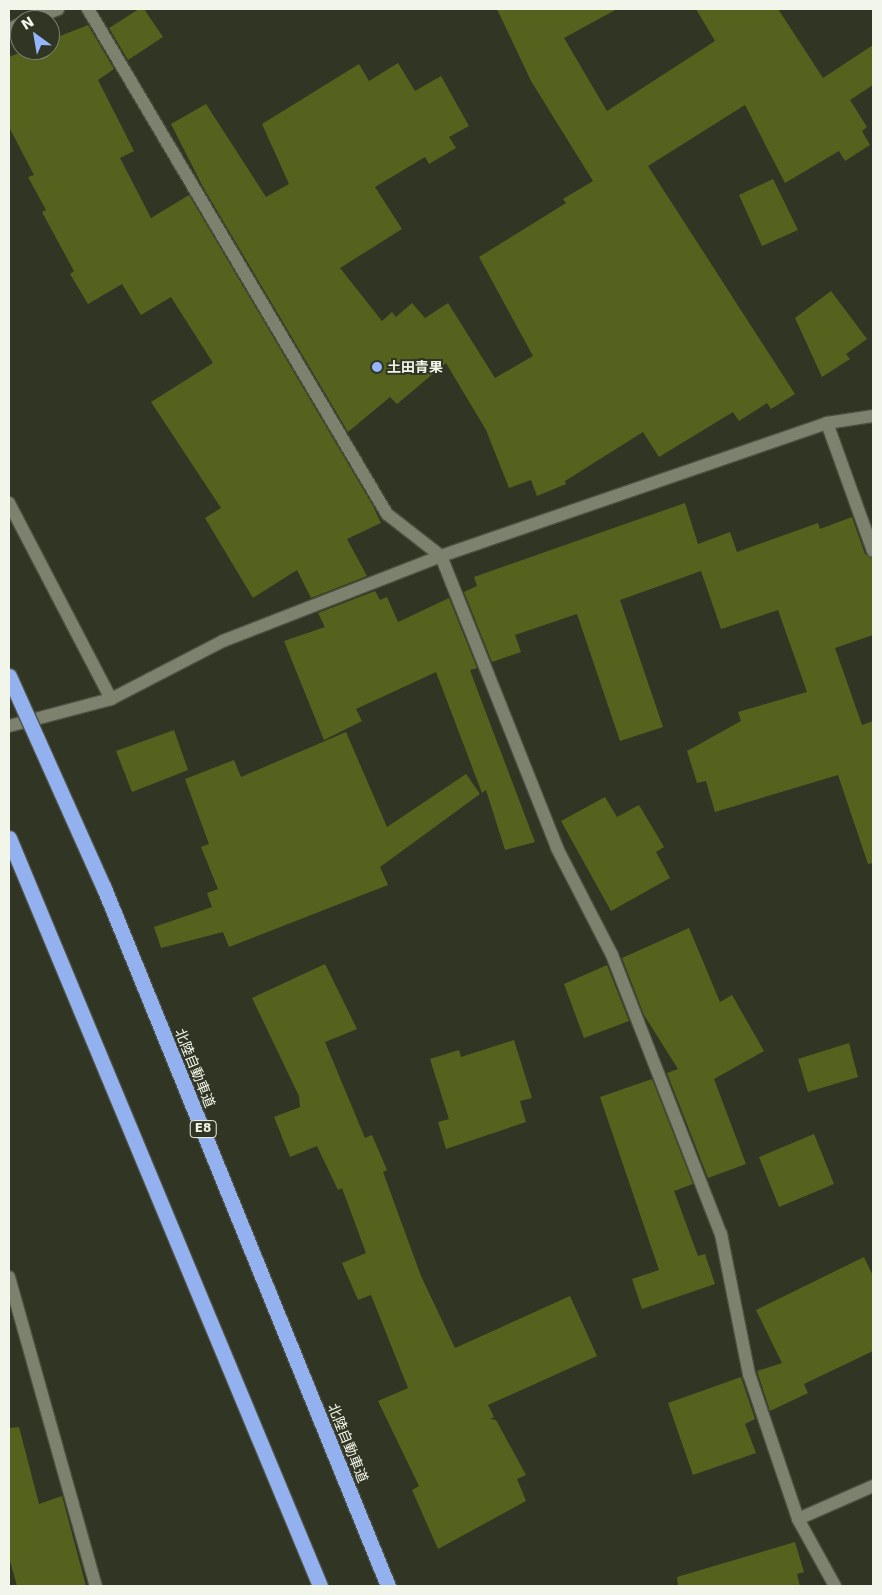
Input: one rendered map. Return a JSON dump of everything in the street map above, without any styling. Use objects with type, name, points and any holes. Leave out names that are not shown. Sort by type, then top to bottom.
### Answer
[{"type":"highway","name":"北陸自動車道","points":[[9,676],[107,898],[388,1586]]},
{"type":"highway","points":[[9,838],[320,1586]]},
{"type":"street","points":[[88,9],[387,514],[441,556],[556,848],[612,955],[721,1234],[749,1374],[798,1519],[835,1586]]},
{"type":"street","points":[[9,726],[111,699],[223,641],[441,556],[827,423],[873,416]]},
{"type":"street","points":[[827,423],[873,551]]},
{"type":"street","points":[[9,503],[111,699]]},
{"type":"street","points":[[9,1277],[52,1419],[96,1586]]},
{"type":"street","points":[[798,1519],[873,1486]]},
{"type":"building","points":[[139,9],[144,9],[163,37],[128,60],[109,28]]},
{"type":"building","points":[[497,9],[617,9],[564,38],[607,111],[715,41],[696,9],[778,9],[823,78],[873,45],[873,85],[850,100],[867,127],[862,131],[870,145],[845,161],[839,151],[785,183],[745,105],[648,166],[795,394],[771,409],[767,403],[739,421],[733,412],[659,457],[643,432],[565,481],[566,484],[537,496],[531,480],[509,488],[486,430],[446,363],[397,404],[390,397],[348,432],[203,187],[171,124],[206,104],[266,197],[289,184],[262,124],[359,64],[369,81],[398,63],[415,91],[441,76],[469,126],[449,137],[456,148],[429,164],[425,157],[375,187],[402,229],[340,268],[382,321],[392,312],[396,317],[412,303],[425,318],[448,303],[495,378],[533,356],[479,257],[566,203],[563,199],[593,181],[531,81]]},
{"type":"building","points":[[88,25],[114,69],[98,80],[134,151],[120,158],[151,218],[189,195],[373,506],[381,523],[347,539],[367,576],[311,598],[297,570],[253,598],[205,518],[221,508],[151,402],[213,363],[171,297],[141,315],[122,284],[88,304],[70,274],[74,271],[42,212],[46,210],[28,177],[34,175],[9,127],[9,57],[10,60],[60,60],[60,36]]},
{"type":"building","points":[[773,179],[798,230],[762,246],[739,195]]},
{"type":"building","points":[[831,291],[867,339],[846,354],[850,359],[822,377],[795,318]]},
{"type":"building","points":[[685,503],[698,544],[730,532],[737,552],[818,523],[820,529],[852,517],[865,554],[873,559],[873,635],[835,648],[862,725],[873,721],[873,863],[868,864],[838,775],[715,812],[706,781],[697,783],[687,751],[741,721],[738,712],[807,692],[778,610],[721,629],[701,571],[620,600],[663,727],[620,741],[577,614],[515,635],[521,652],[492,662],[464,592],[477,586],[474,577]]},
{"type":"building","points":[[375,591],[380,600],[387,597],[398,622],[449,598],[477,668],[470,670],[535,842],[505,850],[486,790],[482,793],[436,672],[356,709],[362,721],[324,740],[284,641],[325,627],[318,613]]},
{"type":"building","points":[[174,730],[188,770],[132,792],[116,751]]},
{"type":"building","points":[[346,732],[387,827],[466,774],[480,794],[380,867],[388,885],[229,947],[223,932],[161,948],[154,927],[212,907],[207,893],[218,889],[201,847],[209,844],[185,779],[234,760],[241,777]]},
{"type":"building","points":[[605,797],[617,817],[639,805],[664,847],[656,852],[670,878],[611,911],[561,821]]},
{"type":"building","points":[[689,928],[720,1002],[732,995],[764,1051],[714,1079],[746,1164],[708,1178],[667,1073],[678,1069],[644,1015],[622,958]]},
{"type":"building","points":[[325,964],[357,1029],[325,1042],[365,1138],[372,1135],[387,1170],[383,1172],[421,1276],[455,1348],[570,1296],[597,1356],[488,1405],[494,1417],[490,1419],[496,1420],[526,1475],[517,1479],[526,1501],[438,1549],[412,1490],[419,1486],[378,1401],[408,1388],[371,1295],[358,1300],[342,1263],[366,1253],[342,1188],[338,1190],[317,1146],[290,1157],[274,1117],[300,1107],[299,1096],[252,998]]},
{"type":"building","points":[[607,965],[629,1021],[584,1038],[564,984]]},
{"type":"building","points":[[514,1040],[532,1098],[520,1101],[526,1122],[446,1149],[438,1122],[449,1119],[430,1059],[459,1050],[461,1057]]},
{"type":"building","points":[[849,1043],[858,1077],[808,1092],[798,1059]]},
{"type":"building","points":[[652,1079],[693,1184],[674,1191],[698,1256],[705,1254],[715,1284],[642,1309],[632,1279],[659,1270],[600,1097]]},
{"type":"building","points":[[814,1134],[834,1184],[779,1207],[759,1157]]},
{"type":"building","points":[[864,1257],[873,1276],[873,1351],[804,1384],[808,1393],[770,1411],[757,1371],[782,1363],[756,1310]]},
{"type":"building","points":[[741,1377],[755,1419],[745,1424],[756,1453],[693,1475],[668,1403]]},
{"type":"building","points":[[19,1427],[39,1504],[62,1496],[86,1586],[17,1586],[9,1557],[9,1428]]},
{"type":"building","points":[[795,1542],[804,1572],[797,1574],[800,1586],[678,1586],[677,1577]]},
{"type":"place","name":"土田青果","points":[[377,367]]}]
